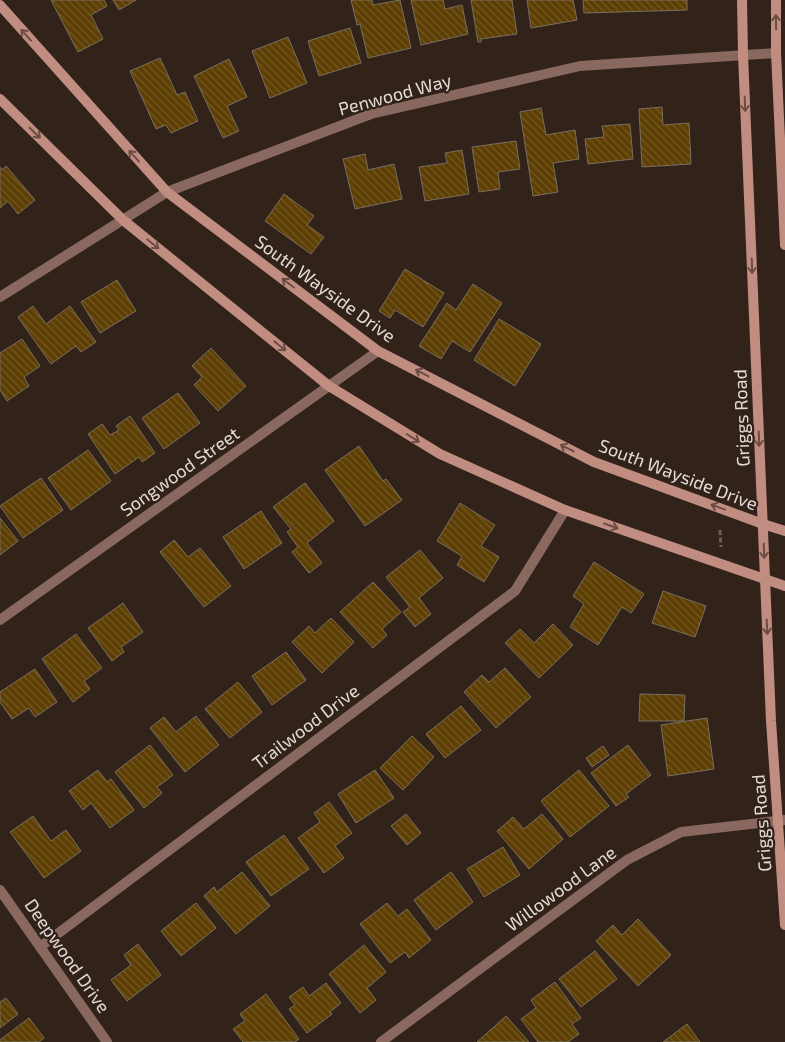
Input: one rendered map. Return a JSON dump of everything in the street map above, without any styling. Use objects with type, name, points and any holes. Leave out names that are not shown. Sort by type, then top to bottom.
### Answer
[{"type":"main road","name":"Griggs Road","points":[[742,0],[771,721],[782,820],[785,925]]},
{"type":"main road","points":[[776,0],[776,53],[785,245]]},
{"type":"main road","name":"South Wayside Drive","points":[[0,5],[167,192],[378,351],[594,462],[763,524],[785,530]]},
{"type":"main road","points":[[0,99],[123,220],[329,386],[440,454],[565,510],[785,586]]},
{"type":"street","name":"Penwood Way","points":[[0,297],[167,192],[372,114],[580,66],[776,53]]},
{"type":"street","name":"Songwood Street","points":[[0,620],[378,351]]},
{"type":"street","name":"Trailwood Drive","points":[[40,947],[515,591],[565,510]]},
{"type":"street","name":"Willowood Lane","points":[[381,1042],[627,860],[681,832],[782,820]]},
{"type":"street","name":"Deepwood Drive","points":[[0,890],[108,1042]]},
{"type":"path","points":[[720,530],[721,550]]},
{"type":"building","points":[[51,0],[104,0],[107,6],[91,15],[103,39],[78,52]]},
{"type":"building","points":[[113,0],[136,0],[119,10]]},
{"type":"building","points":[[351,0],[372,0],[373,5],[400,0],[411,48],[368,58],[360,24],[357,25]]},
{"type":"building","points":[[411,0],[443,0],[445,9],[462,5],[468,34],[421,45]]},
{"type":"building","points":[[471,0],[512,0],[517,34],[481,39],[481,42],[478,42]]},
{"type":"building","points":[[527,0],[573,0],[577,20],[531,28]]},
{"type":"building","points":[[583,0],[687,0],[687,10],[584,13]]},
{"type":"building","points":[[350,28],[361,63],[319,76],[308,41]]},
{"type":"building","points":[[288,37],[307,83],[270,98],[252,51]]},
{"type":"building","points":[[160,58],[177,95],[185,92],[198,121],[171,133],[166,125],[156,129],[130,71]]},
{"type":"building","points":[[229,59],[247,97],[227,106],[239,131],[223,138],[194,76]]},
{"type":"building","points":[[662,107],[663,125],[689,123],[691,164],[642,167],[639,109]]},
{"type":"building","points":[[541,108],[546,135],[575,130],[579,159],[553,163],[558,192],[533,196],[520,112]]},
{"type":"building","points":[[630,124],[633,159],[588,164],[585,139],[604,137],[602,126]]},
{"type":"building","points":[[516,141],[520,169],[498,172],[500,189],[479,192],[472,147]]},
{"type":"building","points":[[462,150],[469,194],[425,201],[419,167],[447,163],[445,153]]},
{"type":"building","points":[[365,154],[368,170],[394,164],[402,199],[355,209],[343,159]]},
{"type":"building","points":[[6,166],[35,200],[18,214],[8,201],[0,208],[0,167],[2,170]]},
{"type":"building","points":[[284,194],[314,216],[307,225],[324,237],[311,254],[265,221]]},
{"type":"building","points":[[405,269],[444,293],[423,327],[395,310],[390,318],[379,311]]},
{"type":"building","points":[[117,280],[136,311],[100,333],[81,302]]},
{"type":"building","points":[[473,284],[502,303],[470,352],[452,341],[441,359],[419,346],[447,303],[456,310]]},
{"type":"building","points":[[33,306],[46,324],[70,306],[96,342],[81,352],[76,346],[51,364],[18,317]]},
{"type":"building","points":[[499,319],[541,344],[515,386],[474,360]]},
{"type":"building","points":[[22,339],[40,366],[24,377],[29,386],[7,401],[0,390],[0,353]]},
{"type":"building","points":[[211,348],[246,386],[218,411],[194,385],[202,377],[192,366]]},
{"type":"building","points":[[178,393],[200,423],[164,449],[142,418]]},
{"type":"building","points":[[130,416],[155,453],[142,462],[139,457],[115,474],[88,434],[102,424],[110,435],[119,430],[116,426]]},
{"type":"building","points":[[359,446],[383,481],[386,479],[402,500],[365,526],[325,470]]},
{"type":"building","points":[[88,450],[111,481],[71,510],[48,478]]},
{"type":"building","points":[[41,478],[63,510],[23,538],[0,506]]},
{"type":"building","points":[[305,483],[334,521],[307,543],[322,563],[309,573],[292,552],[298,547],[287,532],[291,529],[273,507]]},
{"type":"building","points":[[460,503],[495,525],[481,546],[499,557],[484,582],[457,565],[462,556],[437,541]]},
{"type":"building","points":[[261,511],[282,543],[244,569],[223,537]]},
{"type":"building","points":[[0,518],[18,541],[0,555]]},
{"type":"building","points":[[174,540],[188,557],[200,548],[231,586],[204,607],[160,552]]},
{"type":"building","points":[[420,550],[443,578],[419,598],[431,614],[415,627],[403,612],[410,607],[386,577]]},
{"type":"building","points":[[594,562],[644,594],[631,613],[622,607],[598,645],[570,627],[584,604],[573,596]]},
{"type":"building","points":[[373,582],[401,612],[382,629],[387,635],[373,648],[340,612]]},
{"type":"building","points":[[663,591],[706,606],[695,637],[652,623]]},
{"type":"building","points":[[123,603],[143,632],[121,647],[124,652],[112,661],[88,628]]},
{"type":"building","points":[[331,618],[354,642],[322,673],[292,642],[309,626],[315,633]]},
{"type":"building","points":[[553,624],[573,645],[539,678],[505,643],[520,629],[534,643]]},
{"type":"building","points":[[76,634],[102,668],[84,681],[90,689],[73,702],[42,659]]},
{"type":"building","points":[[286,652],[306,680],[272,705],[252,676]]},
{"type":"building","points":[[505,668],[531,697],[496,728],[464,692],[482,675],[489,682]]},
{"type":"building","points":[[35,669],[57,702],[35,717],[29,708],[12,719],[0,702],[0,692]]},
{"type":"building","points":[[238,682],[262,712],[230,738],[205,709]]},
{"type":"building","points":[[640,694],[685,695],[684,721],[639,721]]},
{"type":"building","points":[[461,706],[481,730],[445,758],[426,734]]},
{"type":"building","points":[[196,716],[219,745],[185,772],[150,728],[164,717],[176,732]]},
{"type":"building","points":[[707,718],[714,769],[668,776],[661,725]]},
{"type":"building","points":[[412,736],[434,757],[403,790],[380,768]]},
{"type":"building","points":[[150,745],[173,775],[157,787],[162,793],[144,808],[115,772]]},
{"type":"building","points":[[628,745],[651,775],[626,794],[629,797],[616,806],[591,773]]},
{"type":"building","points":[[603,746],[609,755],[592,767],[586,758]]},
{"type":"building","points":[[98,770],[107,782],[111,779],[134,810],[110,828],[91,803],[83,810],[69,791]]},
{"type":"building","points":[[375,770],[394,798],[356,823],[338,794]]},
{"type":"building","points":[[579,770],[609,806],[570,837],[541,801]]},
{"type":"building","points":[[329,802],[352,833],[335,846],[344,858],[324,873],[298,838],[320,822],[314,813]]},
{"type":"building","points":[[406,814],[421,833],[407,845],[391,826]]},
{"type":"building","points":[[542,814],[563,839],[529,869],[497,831],[513,817],[524,829]]},
{"type":"building","points":[[33,816],[51,841],[66,830],[81,851],[44,878],[10,832]]},
{"type":"building","points":[[284,835],[309,869],[271,896],[246,862]]},
{"type":"building","points":[[503,847],[520,875],[484,897],[467,869]]},
{"type":"building","points":[[242,872],[270,906],[236,934],[204,896],[214,887],[217,892]]},
{"type":"building","points":[[451,872],[473,902],[436,930],[414,900]]},
{"type":"building","points":[[196,903],[216,928],[181,956],[161,931]]},
{"type":"building","points":[[387,903],[398,916],[407,909],[431,940],[409,958],[405,952],[390,963],[360,924]]},
{"type":"building","points":[[638,919],[671,955],[638,986],[596,941],[613,925],[622,935]]},
{"type":"building","points":[[138,944],[161,975],[127,1001],[111,980],[131,965],[124,955]]},
{"type":"building","points":[[364,945],[386,972],[367,988],[376,1000],[360,1013],[329,974]]},
{"type":"building","points":[[595,951],[617,979],[581,1007],[559,979]]},
{"type":"building","points":[[555,982],[581,1018],[572,1024],[579,1034],[568,1042],[538,1042],[521,1019],[536,1008],[531,1000]]},
{"type":"building","points":[[326,983],[341,1003],[330,1012],[332,1014],[307,1033],[289,1009],[295,1005],[289,997],[303,987],[309,996]]},
{"type":"building","points":[[266,994],[299,1039],[295,1042],[243,1042],[233,1029],[245,1021],[240,1014]]},
{"type":"building","points":[[6,998],[18,1014],[0,1028],[0,1002]]},
{"type":"building","points":[[506,1016],[529,1042],[477,1042]]},
{"type":"building","points":[[29,1018],[44,1038],[39,1042],[0,1042],[0,1040]]},
{"type":"building","points":[[687,1024],[700,1042],[663,1042]]}]
